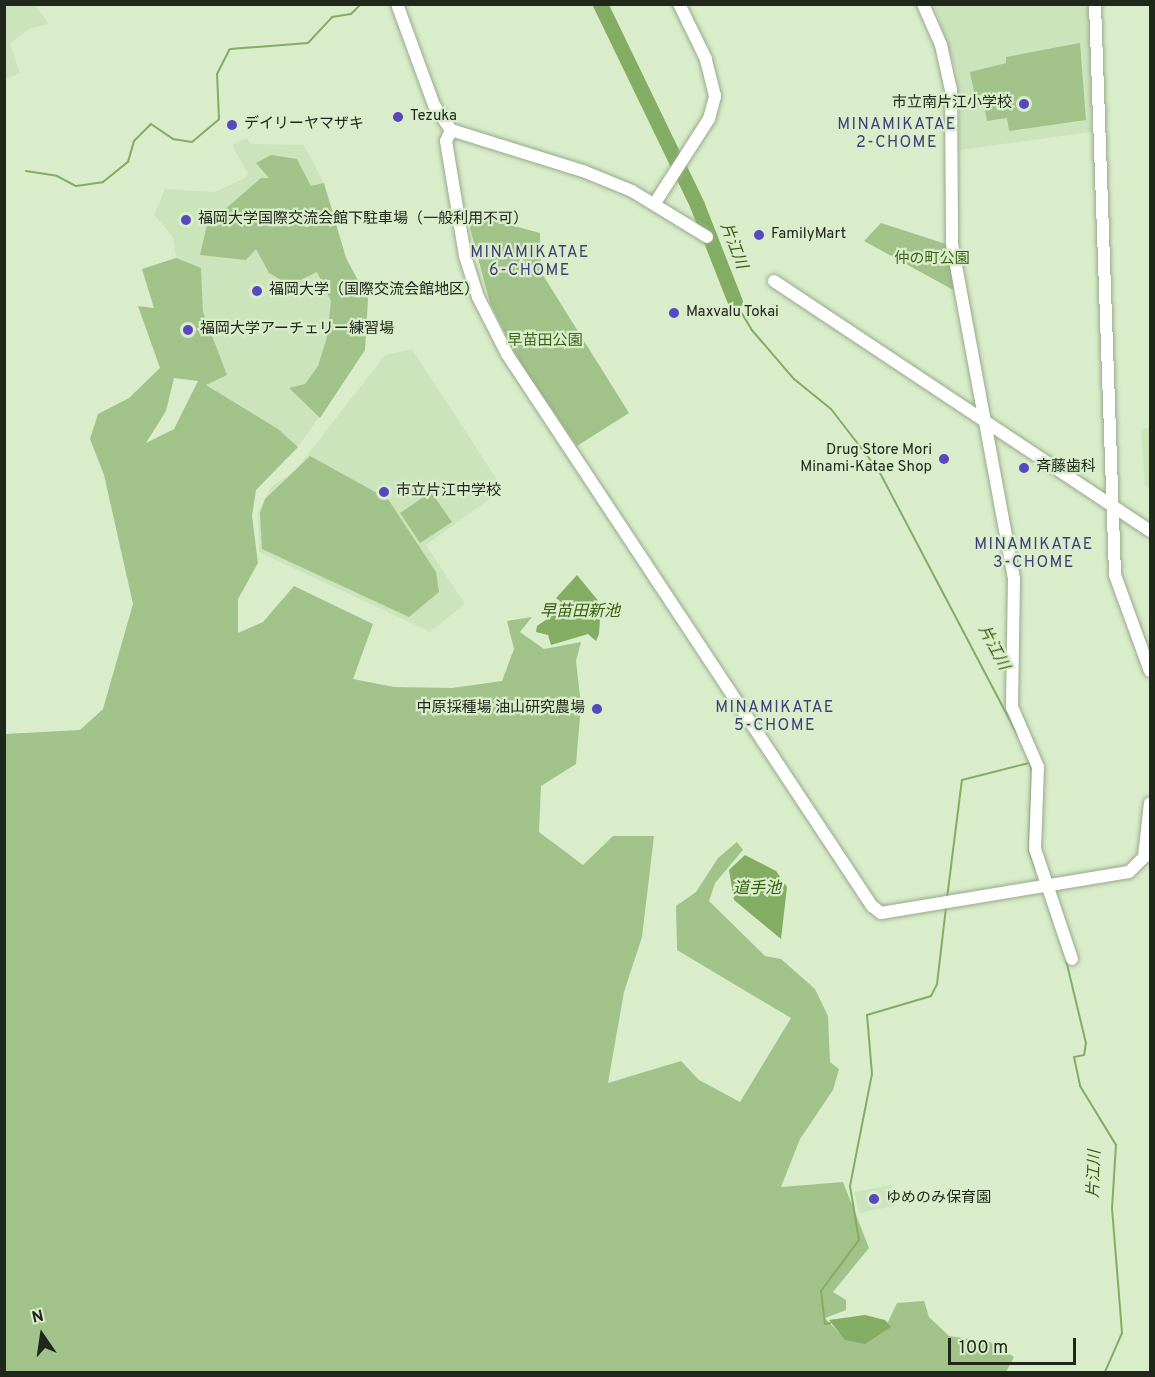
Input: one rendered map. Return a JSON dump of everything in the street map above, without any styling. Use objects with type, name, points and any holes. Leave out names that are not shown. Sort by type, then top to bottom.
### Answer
[{"type":"street","points":[[398,4],[434,105],[452,130],[584,171],[655,203],[707,237]]},
{"type":"street","points":[[655,203],[709,118],[715,96],[706,59],[679,4]]},
{"type":"street","points":[[923,4],[946,60],[951,90],[952,244],[1014,579],[1012,706],[1038,767],[1035,849],[1042,884],[1072,959]]},
{"type":"street","points":[[1095,4],[1115,575],[1150,671]]},
{"type":"street","points":[[452,130],[446,141],[465,256],[478,297],[507,354],[868,902],[881,913],[1139,867],[1150,803]]},
{"type":"street","points":[[774,281],[1150,531]]},
{"type":"shaded area","points":[[5,4],[54,5],[36,6],[49,24],[29,29],[10,44],[20,73],[5,80]]},
{"type":"shaded area","name":"市立南片江小学校","points":[[934,5],[1089,5],[1091,132],[960,150],[958,75]]},
{"type":"shaded area","name":"福岡大学（国際交流会館地区）","points":[[247,138],[250,144],[304,145],[324,183],[346,258],[368,299],[365,350],[298,447],[278,429],[195,378],[154,309],[142,269],[176,258],[173,237],[154,215],[165,189],[215,192],[245,178],[248,174],[232,145]]},
{"type":"shaded area","name":"市立片江中学校","points":[[412,349],[503,489],[426,545],[465,604],[430,632],[259,552],[258,512],[271,487],[294,472],[385,355]]},
{"type":"shaded area","points":[[1150,427],[1150,490],[1145,485],[1141,430]]},
{"type":"shaded area","name":"ゆめのみ保育園","points":[[892,1185],[894,1206],[859,1213],[854,1192]]},
{"type":"green space","points":[[1080,43],[1086,120],[1009,131],[1007,118],[987,121],[984,106],[977,107],[970,72],[1006,63],[1006,57]]},
{"type":"green space","points":[[271,155],[297,159],[311,186],[324,183],[346,258],[368,299],[365,350],[320,418],[289,388],[305,384],[318,366],[327,337],[331,301],[317,272],[290,285],[269,273],[256,249],[246,260],[200,255],[207,225],[261,178],[269,178],[256,163]]},
{"type":"green space","name":"早苗田公園","points":[[466,213],[540,233],[541,272],[629,413],[577,446],[519,361],[490,303]]},
{"type":"green space","name":"仲の町公園","points":[[881,223],[949,245],[957,292],[864,241]]},
{"type":"green space","points":[[176,258],[201,268],[203,312],[227,375],[206,385],[278,429],[298,447],[256,490],[252,516],[258,563],[238,599],[238,633],[263,622],[294,586],[373,624],[353,679],[394,687],[452,688],[502,681],[514,649],[507,621],[532,617],[520,632],[544,649],[581,642],[576,661],[581,705],[576,764],[541,786],[539,832],[583,865],[613,836],[654,836],[642,937],[624,992],[608,1083],[681,1061],[699,1080],[740,1102],[791,1018],[677,950],[676,906],[696,892],[718,858],[737,842],[743,850],[715,883],[709,901],[765,956],[781,959],[815,989],[828,1016],[830,1062],[839,1069],[833,1090],[800,1139],[781,1187],[843,1182],[869,1248],[833,1292],[846,1300],[846,1310],[825,1318],[845,1339],[860,1341],[888,1322],[897,1303],[924,1301],[929,1317],[949,1336],[990,1342],[1014,1357],[1006,1372],[5,1372],[5,734],[80,730],[103,709],[133,604],[104,475],[90,439],[98,414],[129,398],[160,368],[138,306],[154,308],[142,269]],"holes":[[[174,378],[198,381],[174,429],[146,443],[166,411]]]},
{"type":"green space","points":[[310,456],[388,499],[436,572],[439,592],[409,617],[262,549],[260,513],[265,499]]},
{"type":"green space","points":[[431,492],[452,522],[420,543],[400,513]]},
{"type":"water","name":"早苗田新池","points":[[577,575],[601,604],[599,634],[596,641],[588,634],[551,645],[548,635],[536,632],[537,626],[559,611],[561,602],[556,598]]},
{"type":"water","name":"道手池","points":[[745,855],[776,871],[787,887],[781,939],[734,900],[729,870]]},
{"type":"water","points":[[865,1315],[885,1320],[891,1327],[865,1344],[845,1340],[829,1320]]},
{"type":"waterway","points":[[26,171],[57,176],[76,186],[103,182],[128,162],[134,141],[151,124],[173,139],[192,142],[219,119],[217,74],[230,49],[308,43],[332,17],[351,14],[361,4]]},
{"type":"waterway","name":"片江川","points":[[600,4],[697,205],[735,302]]},
{"type":"waterway","name":"片江川","points":[[735,302],[751,329],[794,379],[831,409],[879,471],[1018,736]]},
{"type":"waterway","name":"片江川","points":[[1028,757],[1032,772],[1029,851],[1036,870]]},
{"type":"waterway","points":[[947,898],[962,780],[1029,763]]},
{"type":"waterway","points":[[830,1323],[825,1324],[821,1291],[859,1240],[850,1186],[872,1074],[867,1015],[931,996],[937,984],[946,907]]},
{"type":"waterway","name":"片江川","points":[[1066,960],[1086,1043],[1084,1055],[1074,1057],[1080,1086],[1116,1145],[1112,1208],[1122,1333],[1105,1372]]},
{"type":"place","name":"市立南片江小学校","points":[[1024,104]]},
{"type":"place","name":"Tezuka","points":[[398,117]]},
{"type":"place","name":"デイリーヤマザキ","points":[[232,125]]},
{"type":"place","name":"福岡大学国際交流会館下駐車場（一般利用不可）","points":[[186,220]]},
{"type":"place","name":"FamilyMart","points":[[759,235]]},
{"type":"place","name":"福岡大学（国際交流会館地区）","points":[[257,291]]},
{"type":"place","name":"Maxvalu Tokai","points":[[674,313]]},
{"type":"place","name":"福岡大学アーチェリー練習場","points":[[188,330]]},
{"type":"place","name":"Drug Store Mori Minami-Katae Shop","points":[[944,459]]},
{"type":"place","name":"斉藤歯科","points":[[1024,468]]},
{"type":"place","name":"市立片江中学校","points":[[384,492]]},
{"type":"place","name":"中原採種場 油山研究農場","points":[[597,709]]},
{"type":"place","name":"ゆめのみ保育園","points":[[874,1199]]},
{"type":"district","name":"MINAMIKATAE 2-CHOME","points":[[897,134]]},
{"type":"district","name":"MINAMIKATAE 6-CHOME","points":[[530,262]]},
{"type":"district","name":"MINAMIKATAE 3-CHOME","points":[[1034,554]]},
{"type":"district","name":"MINAMIKATAE 5-CHOME","points":[[775,717]]}]
